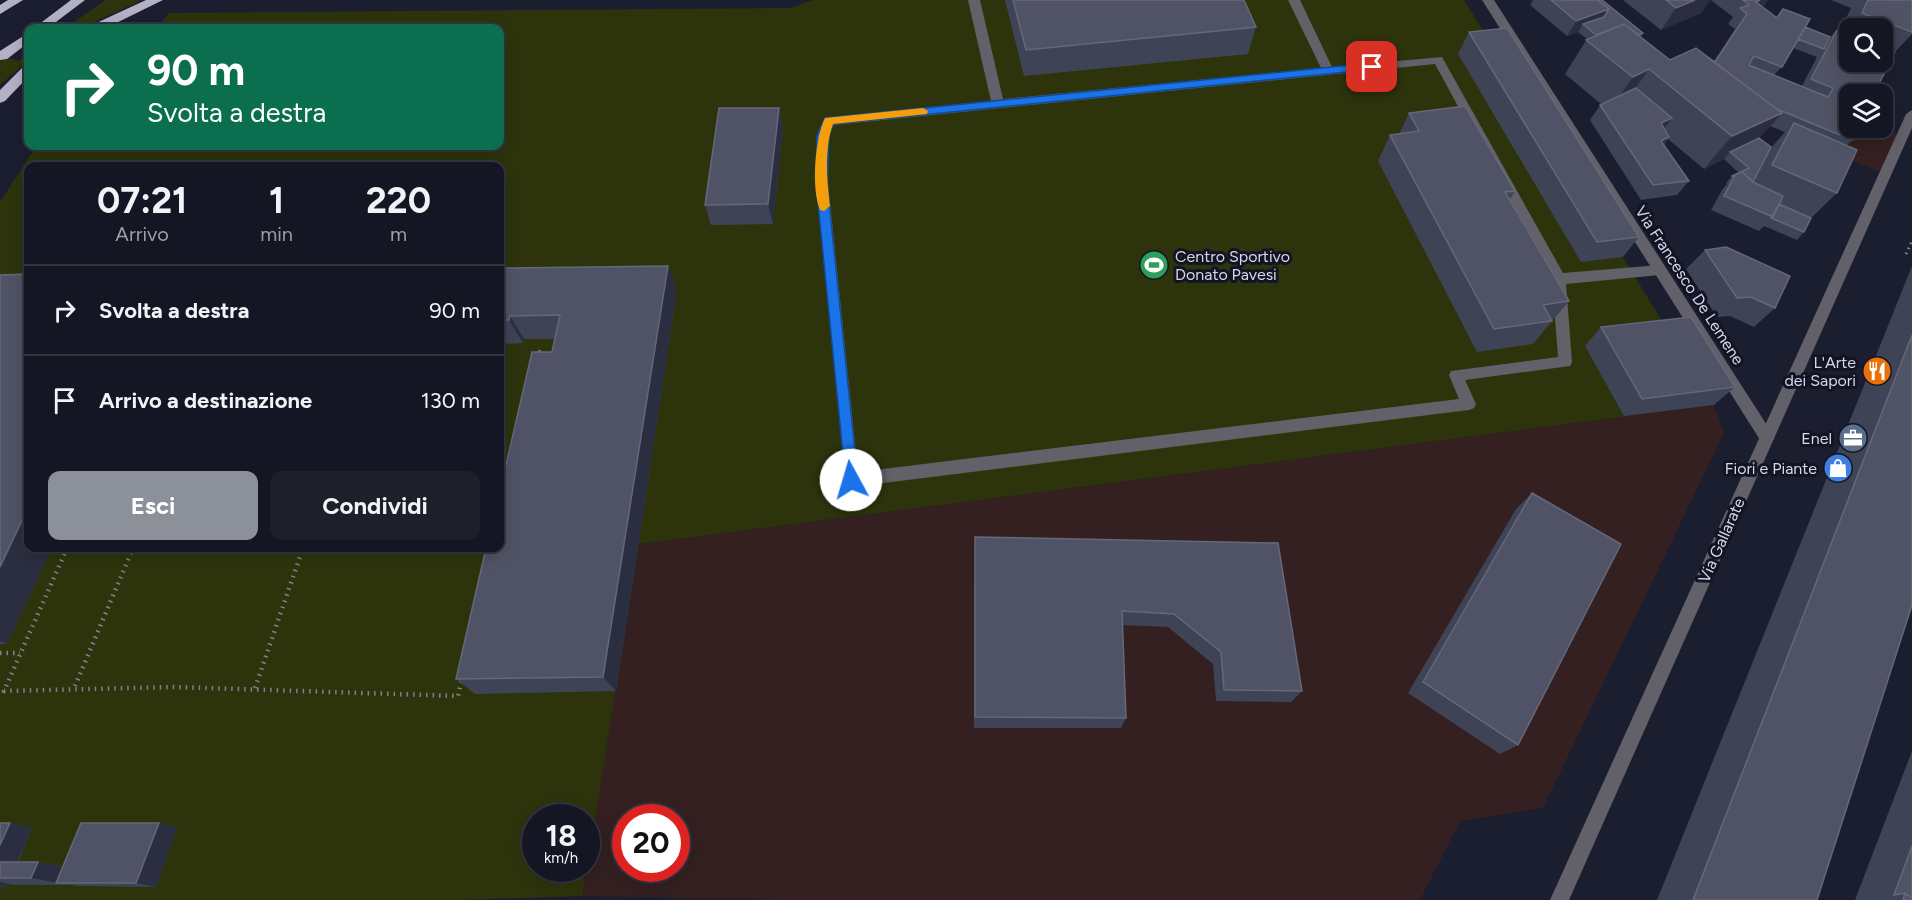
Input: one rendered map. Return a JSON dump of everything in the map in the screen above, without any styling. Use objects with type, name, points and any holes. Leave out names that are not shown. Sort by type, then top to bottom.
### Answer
[{"type":"highway","points":[[0,10],[17,0]]},
{"type":"highway","points":[[46,24],[79,0]]},
{"type":"highway","points":[[105,24],[157,0]]},
{"type":"highway","points":[[2,56],[24,40]]},
{"type":"highway","points":[[0,98],[24,74]]},
{"type":"street","points":[[974,0],[998,104]]},
{"type":"street","points":[[1294,0],[1328,71]]},
{"type":"street","name":"Via Francesco De Lemene","points":[[1489,0],[1767,438]]},
{"type":"street","points":[[1438,60],[1559,279],[1565,362],[1456,375],[1469,404],[851,480],[822,183],[823,136],[829,121],[1328,71],[1438,60]]},
{"type":"street","name":"Via Gallarate","points":[[1559,900],[1767,438],[1908,133],[1912,114]]},
{"type":"street","points":[[1559,279],[1660,270]]},
{"type":"path","points":[[1906,254],[1912,241]]},
{"type":"path","points":[[538,359],[541,347]]},
{"type":"path","points":[[64,552],[4,691],[75,686],[255,688],[458,696],[463,674]]},
{"type":"path","points":[[75,686],[131,552]]},
{"type":"path","points":[[255,688],[302,552]]},
{"type":"path","points":[[0,653],[21,653]]},
{"type":"shaded area","points":[[1721,106],[1839,126],[1839,138],[1893,138],[1893,133],[1902,136],[1885,174]]},
{"type":"shaded area","points":[[1714,405],[1724,433],[1543,808],[1460,821],[1420,900],[786,900],[582,896],[584,882],[600,882],[600,804],[597,804],[639,544]]},
{"type":"green space","points":[[106,0],[142,0],[91,24],[71,24]]},
{"type":"green space","points":[[813,0],[1464,0],[1714,405],[639,544],[597,804],[522,804],[522,882],[584,882],[582,896],[458,900],[0,900],[0,202],[24,165],[24,552],[504,552],[504,162],[26,162],[33,150],[504,150],[504,24],[160,24],[169,13],[791,8]]},
{"type":"green space","points":[[0,54],[18,61],[24,57],[24,64],[0,85]]},
{"type":"building","points":[[1013,0],[1244,0],[1256,27],[1026,50]]},
{"type":"building","points":[[1551,0],[1597,0],[1609,9],[1576,21]]},
{"type":"building","points":[[1597,0],[1602,0],[1643,33],[1639,35],[1624,24],[1596,35],[1583,24],[1604,17],[1609,9]]},
{"type":"building","points":[[1666,0],[1695,0],[1676,8]]},
{"type":"building","points":[[1743,0],[1760,0],[1756,2],[1777,18],[1783,9],[1810,19],[1782,67],[1754,56],[1749,65],[1828,97],[1833,88],[1811,79],[1837,30],[1839,31],[1839,72],[1885,72],[1879,84],[1839,84],[1839,135],[1777,109],[1707,57],[1715,62],[1747,14],[1740,8],[1749,5]]},
{"type":"building","points":[[1868,0],[1912,0],[1912,32],[1893,25],[1893,18],[1875,18],[1862,13]]},
{"type":"building","points":[[1624,24],[1670,60],[1696,48],[1782,113],[1732,136],[1649,69],[1633,77],[1586,40]]},
{"type":"building","points":[[1805,27],[1830,37],[1824,49],[1798,39]]},
{"type":"building","points":[[1507,28],[1639,237],[1597,242],[1469,32]]},
{"type":"building","points":[[1636,88],[1672,118],[1661,123],[1669,137],[1661,141],[1689,181],[1653,185],[1600,105]]},
{"type":"building","points":[[1465,106],[1515,191],[1505,192],[1569,301],[1543,305],[1552,321],[1494,329],[1390,135],[1419,131],[1409,113]]},
{"type":"building","points":[[719,108],[779,108],[768,204],[705,205]]},
{"type":"building","points":[[1794,123],[1857,150],[1837,193],[1772,165]]},
{"type":"building","points":[[1759,138],[1771,147],[1753,182],[1742,172],[1732,176],[1749,168],[1730,152]]},
{"type":"building","points":[[1742,172],[1755,183],[1783,196],[1773,217],[1724,196],[1735,175]]},
{"type":"building","points":[[1779,204],[1811,218],[1804,232],[1771,218]]},
{"type":"building","points":[[1726,247],[1790,276],[1775,308],[1751,297],[1737,298],[1705,250]]},
{"type":"building","points":[[668,266],[603,677],[456,679],[485,552],[504,552],[504,474],[532,352],[552,352],[560,315],[510,316],[509,320],[504,320],[504,268]]},
{"type":"building","points":[[24,274],[24,516],[0,567],[0,275]]},
{"type":"building","points":[[1691,317],[1735,387],[1642,399],[1601,327]]},
{"type":"building","points":[[1912,335],[1912,605],[1817,900],[1693,900]]},
{"type":"building","points":[[1532,493],[1621,544],[1518,745],[1423,682]]},
{"type":"building","points":[[975,537],[1278,543],[1302,691],[1224,690],[1221,652],[1174,614],[1122,611],[1126,718],[975,717]]},
{"type":"building","points":[[0,823],[10,823],[0,845]]},
{"type":"building","points":[[81,823],[159,823],[136,883],[56,883]]},
{"type":"building","points":[[1912,846],[1912,898],[1905,893],[1894,895]]},
{"type":"building","points":[[0,862],[38,862],[31,878],[0,878]]},
{"type":"building","points":[[1905,893],[1912,898],[1912,900],[1903,900]]},
{"type":"slow traffic","points":[[824,206],[823,136],[829,121],[923,111]]},
{"type":"place","name":"Centro Sportivo Donato Pavesi","points":[[1154,265]]},
{"type":"place","name":"L'Arte dei Sapori","points":[[1877,371]]},
{"type":"place","name":"Enel","points":[[1853,438]]},
{"type":"place","name":"Fiori e Piante","points":[[1838,468]]},
{"type":"route","points":[[851,480],[822,183],[823,136],[829,121],[1372,67]]}]
